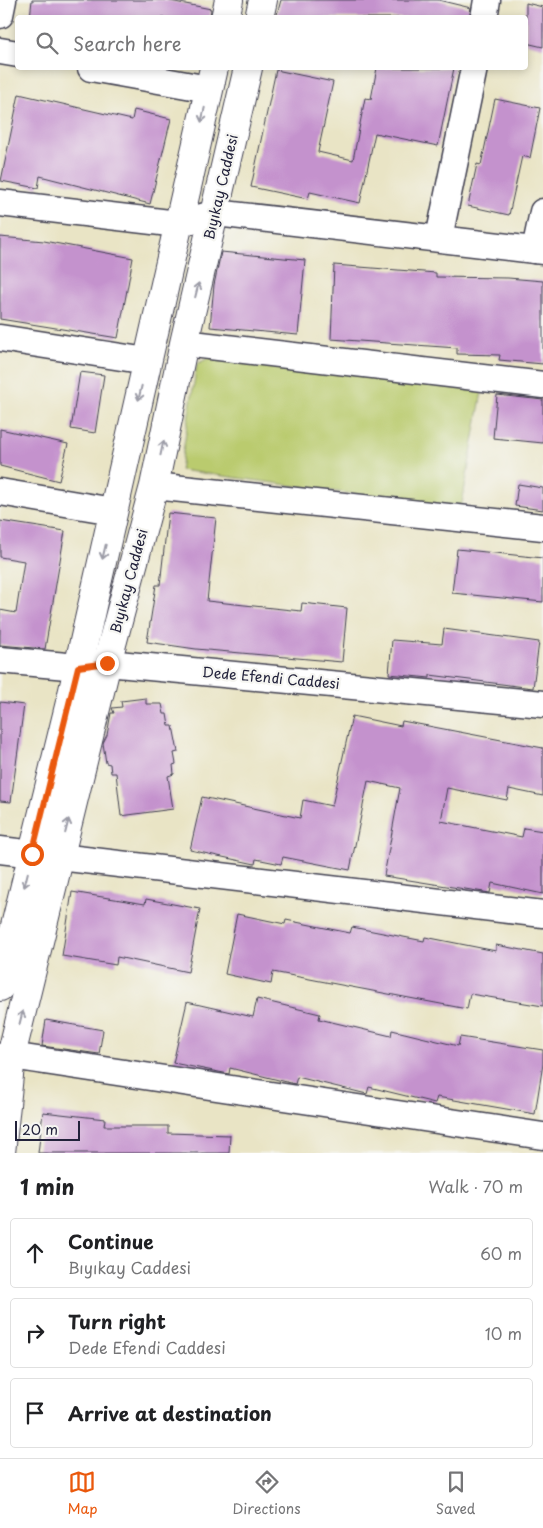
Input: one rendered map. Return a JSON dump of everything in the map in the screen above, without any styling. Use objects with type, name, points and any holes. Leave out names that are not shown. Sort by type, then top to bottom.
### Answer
[{"type":"street","points":[[0,15],[3,0]]},
{"type":"street","points":[[226,15],[229,0]]},
{"type":"street","points":[[260,15],[263,0]]},
{"type":"street","points":[[484,15],[487,0]]},
{"type":"street","points":[[0,51],[15,54]]},
{"type":"street","points":[[115,70],[211,78]]},
{"type":"street","name":"Bıyıkay Caddesi","points":[[1,1153],[6,1056],[59,858],[107,663],[154,486],[184,343],[216,213],[248,70]]},
{"type":"street","points":[[439,238],[474,70]]},
{"type":"street","name":"Bıyıkay Caddesi","points":[[0,987],[78,667],[211,78]]},
{"type":"street","points":[[0,203],[178,224],[216,213],[539,250],[543,212]]},
{"type":"street","points":[[0,338],[147,361]]},
{"type":"street","points":[[184,343],[543,385]]},
{"type":"street","points":[[154,486],[543,527]]},
{"type":"street","points":[[0,492],[113,511]]},
{"type":"street","name":"Dede Efendi Caddesi","points":[[0,660],[78,667],[107,663],[543,704]]},
{"type":"street","points":[[0,850],[543,914]]},
{"type":"street","points":[[6,1056],[543,1136]]},
{"type":"green space","points":[[214,355],[482,392],[461,509],[180,470],[197,364]]},
{"type":"building","points":[[32,0],[165,0],[211,9],[210,15],[30,15]]},
{"type":"building","points":[[281,0],[438,0],[471,8],[470,15],[277,15]]},
{"type":"building","points":[[526,3],[543,7],[543,47],[528,43],[528,15],[526,15]]},
{"type":"building","points":[[276,70],[333,82],[318,152],[353,160],[365,98],[371,99],[377,70],[454,70],[438,146],[375,133],[360,203],[310,192],[308,199],[251,187]]},
{"type":"building","points":[[19,94],[132,120],[134,110],[171,119],[150,204],[40,176],[38,188],[1,181]]},
{"type":"building","points":[[495,99],[540,108],[530,158],[522,156],[509,215],[468,206],[477,164],[481,165]]},
{"type":"building","points":[[0,237],[44,241],[133,258],[118,338],[0,319]]},
{"type":"building","points":[[221,252],[305,260],[298,335],[210,327],[214,285]]},
{"type":"building","points":[[334,265],[436,273],[436,277],[508,278],[543,281],[543,364],[499,360],[500,355],[457,354],[457,348],[331,339]]},
{"type":"building","points":[[80,372],[104,375],[95,433],[71,429]]},
{"type":"building","points":[[497,395],[543,400],[543,443],[493,438]]},
{"type":"building","points":[[0,429],[68,444],[59,481],[0,466]]},
{"type":"building","points":[[518,484],[543,488],[543,510],[515,506]]},
{"type":"building","points":[[168,513],[216,518],[207,601],[301,611],[302,603],[347,608],[342,662],[196,649],[147,642],[156,585],[160,585]]},
{"type":"building","points":[[0,521],[65,531],[45,649],[0,645],[0,610],[16,613],[24,561],[0,557]]},
{"type":"building","points":[[457,549],[543,558],[543,602],[452,593]]},
{"type":"building","points":[[444,629],[539,642],[533,688],[430,675],[430,678],[389,674],[392,640],[442,644]]},
{"type":"building","points":[[146,698],[146,704],[162,704],[164,714],[167,714],[169,726],[173,726],[178,752],[174,753],[176,764],[173,765],[174,774],[168,776],[173,809],[121,816],[116,773],[111,773],[110,764],[106,763],[103,743],[107,735],[111,713],[114,713],[112,708],[122,707],[121,701]]},
{"type":"building","points":[[0,702],[24,705],[11,802],[0,801]]},
{"type":"building","points":[[352,716],[401,726],[402,721],[543,748],[543,796],[509,789],[507,800],[447,788],[441,821],[522,837],[524,828],[543,831],[543,894],[492,883],[490,893],[384,876],[400,788],[368,781],[350,870],[283,857],[281,864],[256,859],[255,864],[190,850],[202,797],[300,818],[303,800],[332,806]]},
{"type":"building","points":[[72,892],[145,904],[146,899],[200,909],[188,972],[117,957],[116,965],[62,956]]},
{"type":"building","points":[[237,914],[285,924],[286,920],[350,933],[352,927],[424,941],[425,937],[496,951],[496,945],[543,954],[543,1006],[470,994],[467,1009],[273,972],[271,984],[225,974]]},
{"type":"building","points":[[257,999],[320,1014],[319,1019],[391,1036],[392,1030],[458,1046],[460,1037],[543,1050],[543,1064],[535,1114],[437,1097],[435,1103],[369,1087],[367,1094],[297,1077],[295,1084],[230,1068],[229,1074],[173,1063],[187,1002],[253,1017]]},
{"type":"building","points":[[46,1020],[103,1030],[99,1054],[42,1046]]},
{"type":"building","points":[[43,1112],[105,1119],[104,1126],[168,1126],[168,1133],[230,1135],[229,1153],[38,1153]]},
{"type":"route","points":[[32,854],[78,667],[107,663]]}]
